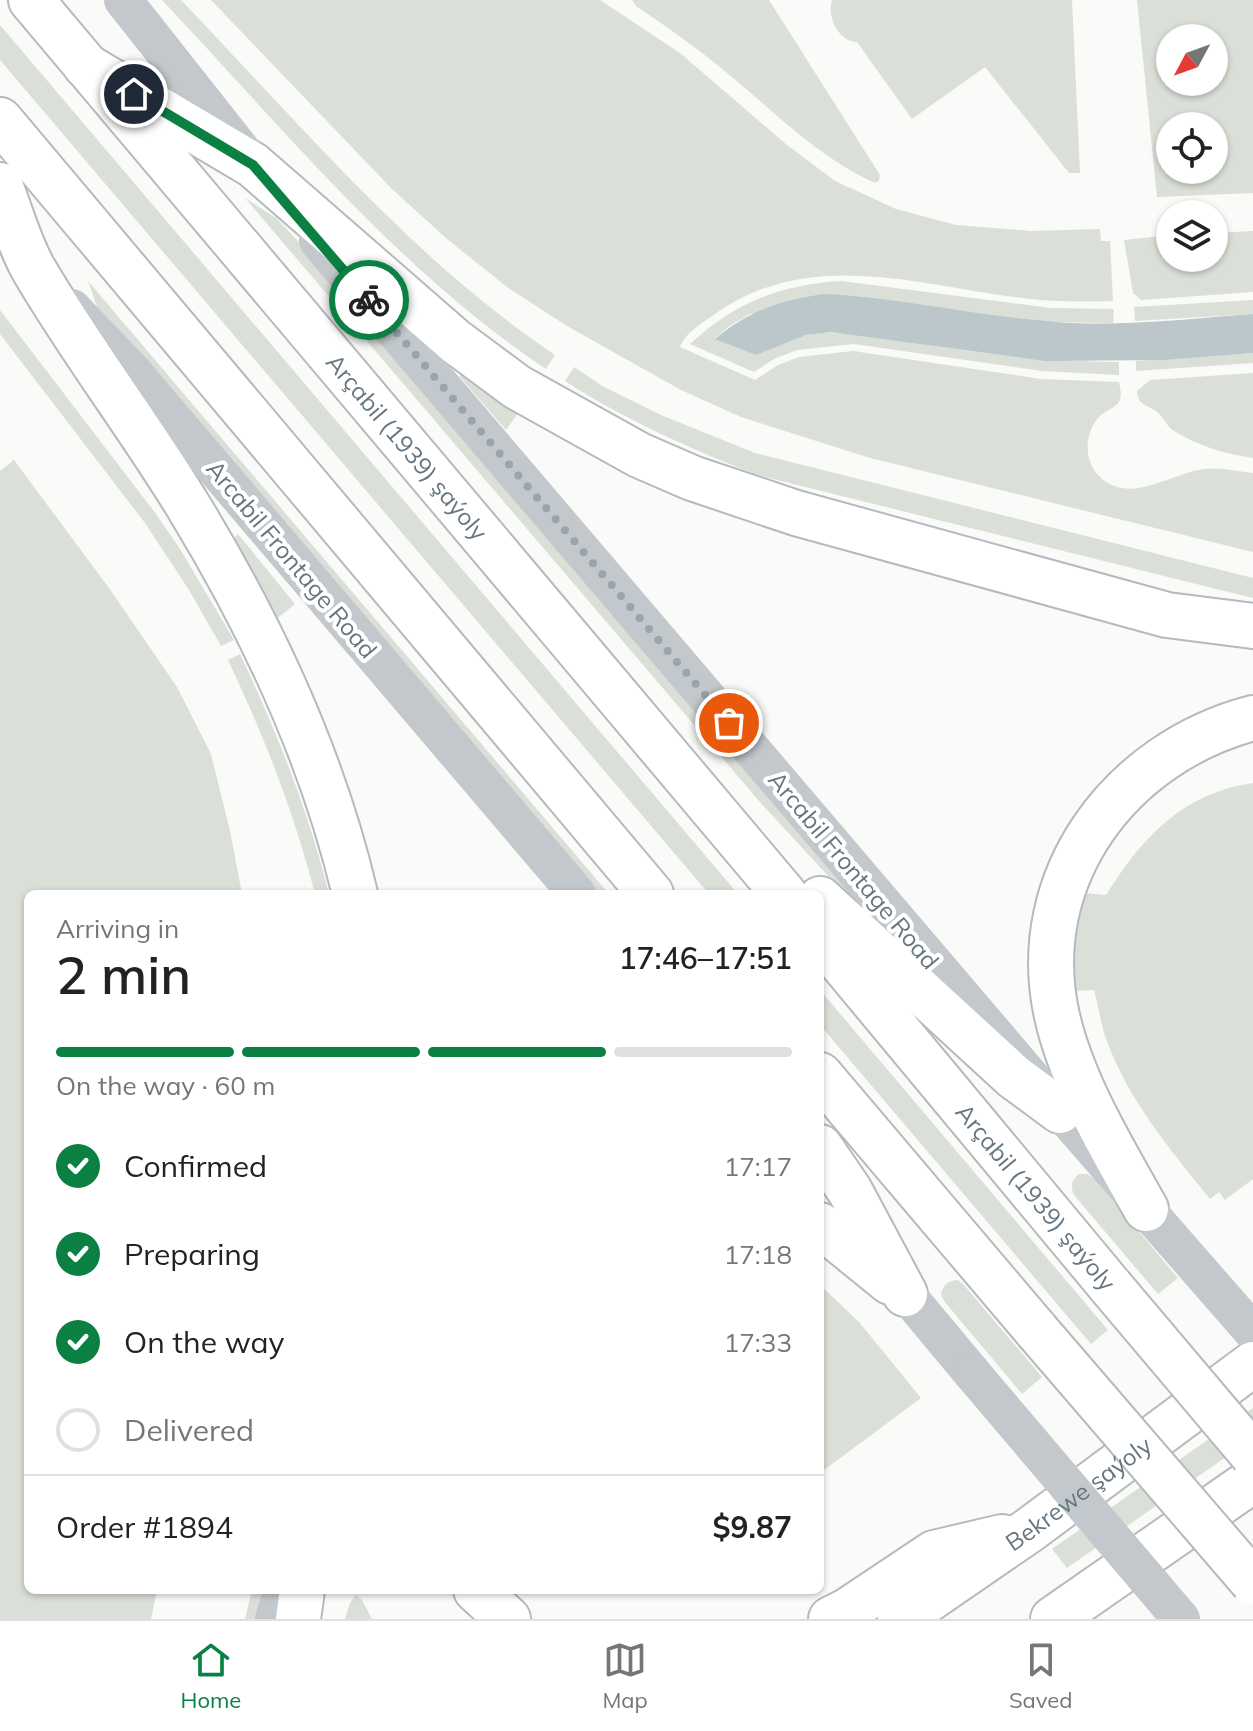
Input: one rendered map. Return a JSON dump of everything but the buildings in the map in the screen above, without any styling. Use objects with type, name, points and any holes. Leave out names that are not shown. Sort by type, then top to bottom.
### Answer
[{"type":"main road","name":"Arçabil (1939) şaýoly","points":[[31,0],[773,880]]},
{"type":"main road","points":[[86,66],[253,165],[455,341],[517,387],[639,455],[722,489],[810,517],[1167,615],[1253,626]]},
{"type":"main road","points":[[0,120],[648,890]]},
{"type":"main road","points":[[0,185],[32,267],[190,508],[235,588],[302,727],[341,835],[354,890]]},
{"type":"main road","points":[[1151,1215],[1092,1108],[1065,1043],[1056,1003],[1053,929],[1061,896],[1084,841],[1121,794],[1189,744],[1253,718]]},
{"type":"main road","points":[[773,880],[801,890]]},
{"type":"main road","points":[[824,903],[1014,1077],[1060,1111]]},
{"type":"main road","name":"Arçabil (1939) şaýoly","points":[[824,942],[1253,1455]]},
{"type":"main road","points":[[824,1080],[1253,1582]]},
{"type":"main road","points":[[824,1153],[850,1191],[905,1294]]},
{"type":"main road","points":[[824,1228],[905,1294]]},
{"type":"main road","name":"Bekrewe şaýoly","points":[[900,1619],[1028,1531],[1253,1364]]},
{"type":"main road","points":[[1069,1612],[1253,1480]]},
{"type":"main road","points":[[831,1619],[934,1553],[1028,1531]]},
{"type":"main road","points":[[298,1619],[301,1594]]},
{"type":"main road","points":[[480,1594],[508,1619]]},
{"type":"street","name":"Arcabil Frontage Road","points":[[123,0],[253,165],[1060,1111],[1253,1332]]},
{"type":"street","name":"Arcabil Frontage Road","points":[[0,229],[32,267],[133,372],[574,890]]},
{"type":"street","points":[[824,1188],[905,1294],[1181,1619]]},
{"type":"street","points":[[274,1619],[282,1594]]},
{"type":"shaded area","points":[[162,0],[181,0],[314,142],[405,233],[503,317],[555,355],[546,369],[492,330],[392,243],[344,196]]},
{"type":"shaded area","points":[[211,0],[600,0],[680,53],[787,145],[835,181],[896,209],[956,225],[1031,231],[1100,229],[1101,241],[1110,241],[1113,301],[1034,299],[904,280],[826,276],[788,281],[751,294],[700,325],[680,347],[755,380],[778,365],[799,357],[853,351],[1041,379],[1119,382],[1120,400],[1095,422],[1089,437],[1090,462],[1099,476],[1111,485],[1136,488],[1204,469],[1253,473],[1253,552],[870,458],[741,417],[681,390],[567,326],[507,287],[447,239],[392,189]]},
{"type":"shaded area","points":[[632,0],[769,0],[880,175],[879,181],[875,183],[833,160],[715,63]]},
{"type":"shaded area","points":[[832,0],[1072,0],[1080,173],[1069,173],[985,67],[912,119],[857,42],[839,33],[831,14]]},
{"type":"shaded area","points":[[1137,0],[1253,0],[1253,193],[1157,197]]},
{"type":"shaded area","points":[[0,25],[735,890],[706,890],[0,60]]},
{"type":"shaded area","points":[[245,198],[276,218],[298,241],[892,939],[888,941],[759,801]]},
{"type":"shaded area","points":[[1253,231],[1253,292],[1141,300],[1133,293],[1124,240],[1156,237],[1156,272],[1228,272],[1228,232]]},
{"type":"shaded area","points":[[88,281],[606,890],[585,890],[101,318]]},
{"type":"shaded area","points":[[841,281],[1051,308],[1114,309],[1113,323],[1016,318],[750,314],[715,338],[756,355],[800,336],[855,333],[1004,355],[1119,362],[1119,375],[1042,371],[854,344],[797,350],[774,359],[754,372],[690,344],[724,317],[760,298],[798,287]]},
{"type":"shaded area","points":[[826,294],[1071,323],[1149,322],[1253,314],[1253,353],[1163,360],[1046,361],[831,332],[806,335],[756,355],[715,339],[740,321],[767,308]]},
{"type":"shaded area","points":[[1253,300],[1253,314],[1135,321],[1134,307]]},
{"type":"shaded area","points":[[0,310],[156,514],[234,640],[221,646],[145,523],[0,334]]},
{"type":"shaded area","points":[[1253,353],[1253,363],[1136,371],[1136,361]]},
{"type":"shaded area","points":[[574,367],[604,387],[661,415],[755,453],[1253,578],[1253,598],[757,475],[659,433],[588,395],[565,381]]},
{"type":"shaded area","points":[[461,373],[519,412],[506,430],[460,377]]},
{"type":"shaded area","points":[[1253,373],[1253,458],[1212,449],[1183,436],[1141,402],[1137,391],[1150,380]]},
{"type":"shaded area","points":[[14,460],[109,588],[177,687],[211,754],[241,890],[24,890],[24,1594],[156,1594],[151,1619],[0,1619],[0,471]]},
{"type":"shaded area","points":[[238,534],[295,604],[275,620],[235,544]]},
{"type":"shaded area","points":[[240,654],[267,713],[311,832],[328,890],[314,890],[277,775],[228,660]]},
{"type":"shaded area","points":[[1253,783],[1253,1179],[1225,1200],[1219,1192],[1210,1199],[1128,1087],[1108,1044],[1094,990],[1074,991],[1071,969],[1084,893],[1106,895],[1150,837],[1185,808],[1228,788]]},
{"type":"shaded area","points":[[824,995],[1108,1330],[1091,1344],[824,1030]]},
{"type":"shaded area","points":[[1079,1174],[1094,1178],[1178,1278],[1158,1294],[1074,1195],[1072,1184]]},
{"type":"shaded area","points":[[958,1280],[1042,1377],[1022,1394],[944,1301],[941,1294],[945,1285]]},
{"type":"shaded area","points":[[824,1289],[859,1322],[921,1398],[824,1470]]},
{"type":"shaded area","points":[[1253,1408],[1253,1438],[1067,1568],[1052,1549]]},
{"type":"shaded area","points":[[251,1594],[266,1594],[260,1619],[245,1619]]},
{"type":"shaded area","points":[[356,1595],[362,1600],[372,1619],[345,1619]]},
{"type":"way so far","points":[[369,300],[729,723]]},
{"type":"route","points":[[134,94],[253,165],[369,300]]}]
